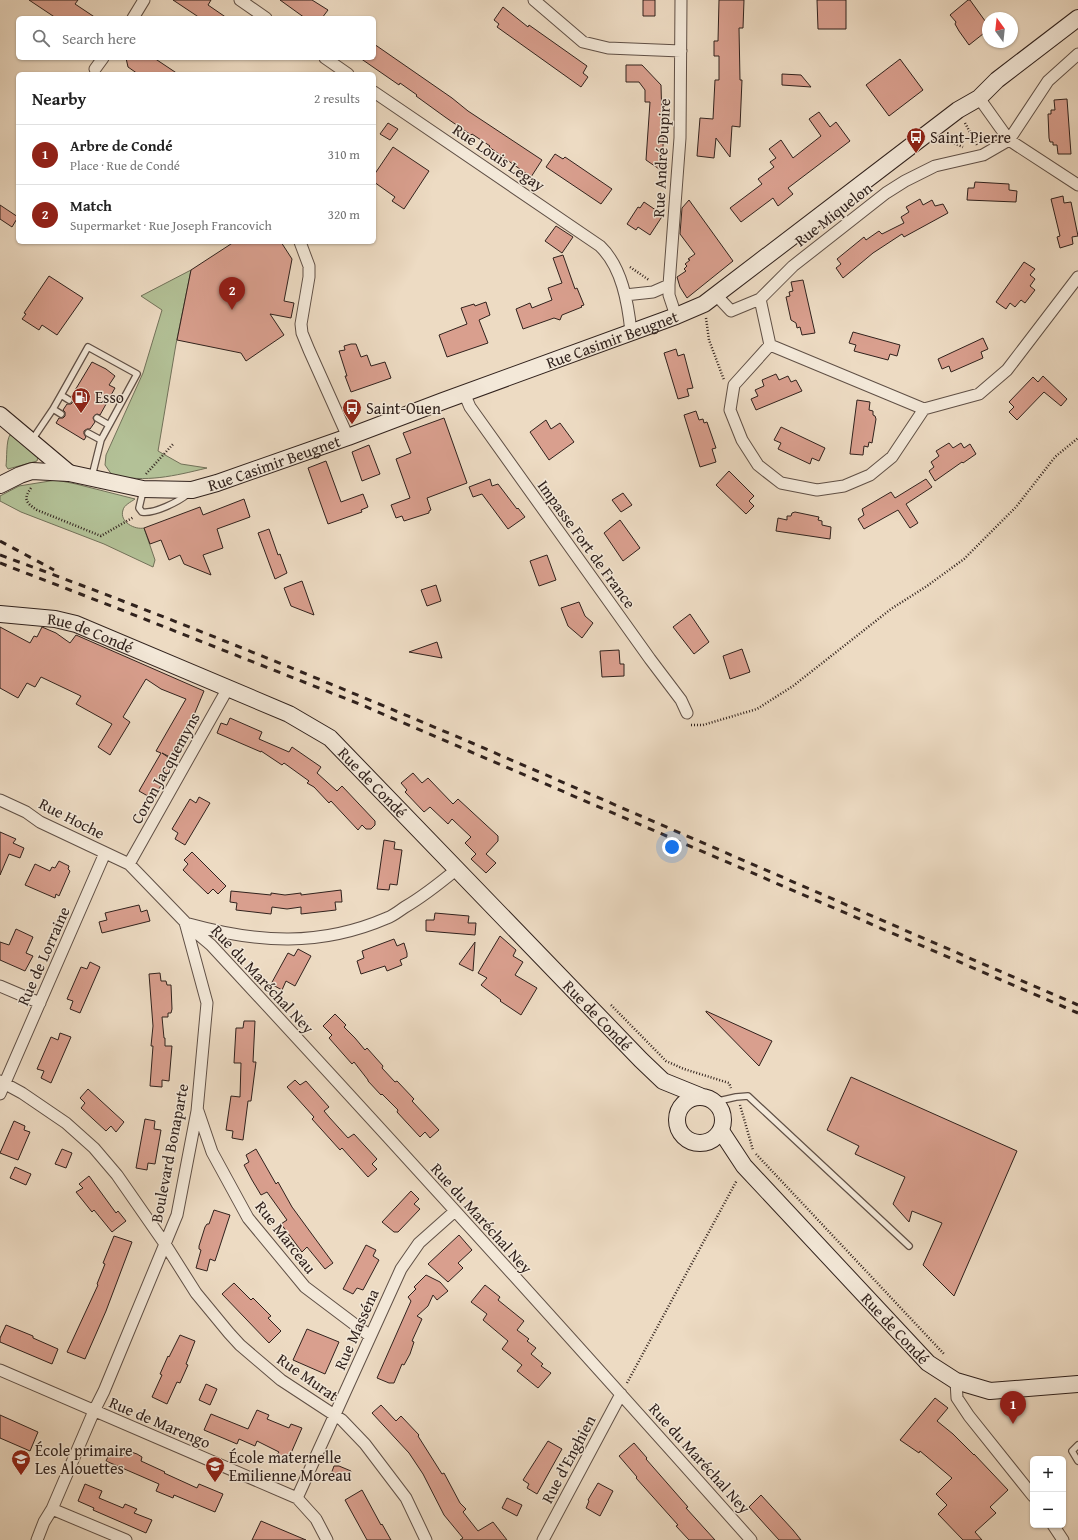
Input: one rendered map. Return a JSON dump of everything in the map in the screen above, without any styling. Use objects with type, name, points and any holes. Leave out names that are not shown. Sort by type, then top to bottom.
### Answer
[{"type":"main road","name":"Rue Casimir Beugnet","points":[[32,471],[69,473],[138,488],[192,490],[217,483],[348,437],[676,316],[710,299],[958,110],[979,98],[997,80],[1078,18]]},
{"type":"main road","points":[[0,415],[69,473]]},
{"type":"main road","points":[[0,485],[32,471]]},
{"type":"main road","name":"Rue de Condé","points":[[0,614],[55,619],[76,624],[289,714],[330,738],[591,1009],[663,1081],[678,1113]]},
{"type":"main road","name":"Rue de Condé","points":[[663,1081],[707,1099]]},
{"type":"main road","points":[[707,1099],[720,1108],[723,1115],[723,1123],[716,1137],[709,1142],[693,1142],[681,1134],[676,1120],[678,1113],[681,1106],[686,1101],[707,1099]]},
{"type":"main road","name":"Rue de Condé","points":[[720,1131],[744,1166],[928,1363],[956,1381],[990,1391],[1078,1384]]},
{"type":"main road","name":"Rue de Condé","points":[[709,1142],[744,1166]]},
{"type":"street","points":[[134,16],[144,0]]},
{"type":"street","points":[[240,0],[263,16]]},
{"type":"street","points":[[534,0],[583,42],[608,48],[680,51]]},
{"type":"street","name":"Rue André Dupire","points":[[676,316],[669,295],[669,285],[680,138],[681,0]]},
{"type":"street","points":[[1009,140],[1048,81],[1078,54]]},
{"type":"street","points":[[95,69],[102,60]]},
{"type":"street","points":[[327,60],[344,72]]},
{"type":"street","name":"Rue Louis Legay","points":[[376,93],[600,246],[606,251],[616,269],[625,295]]},
{"type":"street","points":[[979,98],[1009,140],[1078,185]]},
{"type":"street","name":"Rue Miquelon","points":[[710,299],[731,311],[760,299],[793,266],[886,193],[905,181],[935,166],[983,155],[1009,140]]},
{"type":"street","points":[[301,244],[309,266],[309,277],[301,324],[302,333],[348,437]]},
{"type":"street","points":[[770,345],[924,409],[979,394],[1007,370],[1078,277]]},
{"type":"street","points":[[631,332],[625,295],[653,292],[669,285]]},
{"type":"street","points":[[760,299],[770,345]]},
{"type":"street","points":[[770,345],[734,385],[730,410],[742,440],[758,465],[781,483],[817,490],[844,486],[870,475],[892,457],[924,409]]},
{"type":"street","name":"Impasse Fort de France","points":[[464,393],[470,407],[645,653],[681,700],[686,713]]},
{"type":"street","name":"Coron Jacquemyns","points":[[129,864],[228,688]]},
{"type":"street","name":"Rue Hoche","points":[[0,800],[26,812],[40,822],[129,864]]},
{"type":"street","name":"Rue de Lorraine","points":[[0,1094],[3,1082],[40,1003],[105,853]]},
{"type":"street","name":"Boulevard Bonaparte","points":[[37,1540],[104,1391],[177,1215],[197,1111],[207,1003],[185,922],[129,864]]},
{"type":"street","points":[[185,922],[217,931],[245,936],[296,940],[324,937],[350,931],[388,918],[428,893],[457,869]]},
{"type":"street","name":"Rue du Maréchal Ney","points":[[185,922],[216,950],[621,1394],[751,1540]]},
{"type":"street","points":[[0,986],[40,1003]]},
{"type":"street","name":"Rue Murat","points":[[3,1082],[66,1123],[94,1148],[117,1175],[165,1244],[196,1293],[240,1345],[281,1380],[342,1420],[365,1444],[406,1498],[426,1540]]},
{"type":"street","name":"Rue Marceau","points":[[197,1111],[212,1152],[248,1218],[304,1287],[370,1336]]},
{"type":"street","name":"Rue Masséna","points":[[297,1498],[401,1269],[419,1243],[455,1211]]},
{"type":"street","name":"Rue de Marengo","points":[[0,1370],[297,1498],[316,1519],[327,1540]]},
{"type":"street","points":[[956,1381],[957,1398],[969,1416],[1030,1492]]},
{"type":"street","name":"Rue d'Enghien","points":[[543,1540],[621,1394]]},
{"type":"street","points":[[52,1509],[126,1540]]},
{"type":"street","points":[[1055,1528],[1063,1540]]},
{"type":"lane","points":[[31,441],[53,409],[88,347],[137,374],[101,440],[91,478]]},
{"type":"lane","points":[[61,395],[69,400]]},
{"type":"lane","points":[[53,409],[61,414]]},
{"type":"lane","points":[[97,418],[109,425]]},
{"type":"lane","points":[[88,433],[101,440]]},
{"type":"lane","points":[[138,488],[139,508],[142,512],[147,513],[179,500],[192,490]]},
{"type":"lane","points":[[707,1099],[748,1096],[910,1246]]},
{"type":"lane","points":[[1078,1446],[1072,1451],[1078,1461]]},
{"type":"path","points":[[958,110],[983,155]]},
{"type":"path","points":[[928,133],[983,155]]},
{"type":"path","points":[[627,265],[655,283],[669,285]]},
{"type":"path","points":[[710,299],[709,340],[723,379],[734,385]]},
{"type":"path","points":[[686,713],[687,725],[702,725],[757,709],[792,686],[891,609],[927,586],[964,559],[1016,507],[1055,457],[1078,438]]},
{"type":"path","points":[[138,488],[174,443]]},
{"type":"path","points":[[32,471],[33,485],[26,494],[26,499],[30,505],[37,510],[100,536],[142,512]]},
{"type":"path","points":[[608,1002],[666,1061],[684,1069],[729,1083],[741,1108],[753,1151],[946,1355]]},
{"type":"path","points":[[621,1394],[744,1166]]},
{"type":"green space","points":[[191,270],[176,344],[158,451],[181,464],[207,468],[160,478],[137,478],[112,475],[105,465],[106,455],[143,373],[162,310],[141,296]]},
{"type":"green space","points":[[10,435],[13,435],[38,457],[37,461],[8,469],[6,466],[8,441]]},
{"type":"green space","points":[[56,480],[135,499],[124,508],[122,514],[123,518],[136,528],[144,528],[155,560],[153,567],[104,544],[21,512],[0,501],[0,496],[19,486]]},
{"type":"building","points":[[29,0],[78,0],[75,4],[93,16],[53,16]]},
{"type":"building","points":[[173,0],[211,0],[208,5],[224,16],[197,16]]},
{"type":"building","points":[[280,0],[312,0],[328,10],[324,16],[302,16]]},
{"type":"building","points":[[643,0],[655,0],[655,16],[643,16]]},
{"type":"building","points":[[719,0],[744,0],[743,28],[739,28],[740,80],[742,80],[740,127],[732,126],[730,157],[716,138],[714,158],[697,156],[700,118],[713,119],[715,80],[719,80],[719,56],[714,56],[714,41],[718,41]]},
{"type":"building","points":[[817,0],[846,0],[846,29],[818,29]]},
{"type":"building","points":[[970,0],[982,17],[982,35],[969,45],[955,24],[956,22],[950,15]]},
{"type":"building","points":[[503,7],[528,27],[529,25],[587,66],[583,73],[588,77],[581,87],[497,27],[499,24],[494,20]]},
{"type":"building","points":[[376,45],[452,98],[468,111],[542,160],[531,177],[489,147],[490,146],[445,117],[400,83],[399,85],[363,60],[376,60]]},
{"type":"building","points":[[900,59],[923,90],[889,116],[866,85]]},
{"type":"building","points":[[126,60],[157,60],[175,72],[135,72],[128,67]]},
{"type":"building","points":[[626,65],[642,65],[661,85],[662,122],[664,122],[662,171],[646,160],[650,102],[645,102],[645,90],[639,82],[626,82]]},
{"type":"building","points":[[782,74],[801,75],[811,87],[782,85]]},
{"type":"building","points":[[1067,99],[1071,154],[1058,154],[1057,145],[1053,145],[1053,142],[1050,142],[1049,138],[1048,114],[1051,114],[1051,110],[1055,110],[1054,100]]},
{"type":"building","points":[[819,112],[830,127],[836,122],[850,141],[788,188],[793,194],[778,206],[773,198],[741,222],[730,208],[762,184],[758,179],[774,167],[770,162],[776,158],[769,149],[781,140],[793,158],[821,136],[809,119]]},
{"type":"building","points":[[388,123],[398,129],[390,140],[380,134]]},
{"type":"building","points":[[393,147],[429,171],[404,209],[392,201],[395,197],[376,183],[376,172]]},
{"type":"building","points":[[555,154],[563,159],[565,157],[612,189],[601,204],[546,167]]},
{"type":"building","points":[[975,182],[1009,184],[1009,190],[1017,191],[1016,202],[967,200],[968,188],[974,188]]},
{"type":"building","points":[[1063,196],[1064,203],[1071,202],[1078,236],[1072,237],[1073,244],[1060,248],[1057,237],[1060,236],[1051,199]]},
{"type":"building","points":[[920,199],[923,205],[932,200],[935,206],[943,204],[948,213],[904,237],[902,234],[873,253],[843,278],[836,268],[841,264],[837,259],[864,237],[866,240],[879,231],[882,234],[904,223],[901,217],[909,212],[906,207]]},
{"type":"building","points":[[689,200],[733,261],[687,298],[680,287],[677,277],[686,271],[684,269],[687,266],[685,264],[690,260],[688,259],[695,254],[680,234],[682,208]]},
{"type":"building","points":[[644,202],[663,215],[650,235],[638,227],[636,230],[627,224],[638,207],[640,208]]},
{"type":"building","points":[[0,205],[16,216],[16,220],[12,227],[0,219]]},
{"type":"building","points":[[556,226],[573,237],[562,253],[545,241]]},
{"type":"building","points":[[231,244],[282,244],[292,259],[284,301],[294,303],[291,318],[270,314],[284,335],[246,361],[241,353],[177,340],[191,270]]},
{"type":"building","points":[[563,255],[575,289],[577,288],[584,305],[562,315],[560,320],[554,318],[523,329],[516,309],[530,303],[532,308],[552,300],[548,288],[562,283],[553,258]]},
{"type":"building","points":[[1024,262],[1035,269],[1030,275],[1035,279],[1030,286],[1035,290],[1025,303],[1021,300],[1015,307],[1010,303],[1006,309],[996,302]]},
{"type":"building","points":[[49,276],[83,298],[57,335],[42,325],[39,330],[22,319],[26,314],[24,313]]},
{"type":"building","points":[[803,280],[815,333],[802,335],[800,327],[797,328],[796,323],[791,320],[786,297],[790,296],[789,292],[793,291],[791,282]]},
{"type":"building","points":[[486,302],[490,315],[479,320],[488,343],[447,357],[439,335],[467,324],[461,308],[474,304],[475,306]]},
{"type":"building","points":[[853,332],[900,345],[897,356],[890,354],[888,360],[854,351],[856,345],[849,343]]},
{"type":"building","points":[[983,338],[988,349],[981,352],[983,358],[951,372],[949,366],[942,369],[938,359]]},
{"type":"building","points":[[356,344],[361,357],[367,355],[371,366],[385,362],[391,378],[351,392],[345,376],[347,376],[339,351],[345,350],[344,346]]},
{"type":"building","points":[[676,349],[678,356],[684,354],[693,388],[687,389],[689,396],[678,399],[664,353]]},
{"type":"building","points":[[92,362],[106,369],[115,376],[109,385],[115,388],[100,415],[97,414],[94,416],[93,418],[95,422],[90,429],[84,431],[86,437],[84,440],[56,423],[59,418],[63,418],[65,416],[65,412],[63,410],[67,404],[71,404],[73,402],[71,397]]},
{"type":"building","points":[[776,374],[779,380],[788,376],[791,382],[796,380],[802,391],[756,410],[751,399],[758,396],[755,390],[764,386],[762,380]]},
{"type":"building","points":[[1043,376],[1067,399],[1061,406],[1044,392],[1017,420],[1009,412],[1014,407],[1009,402],[1033,377],[1038,382]]},
{"type":"building","points":[[857,400],[870,402],[869,410],[873,411],[873,415],[876,419],[872,443],[869,442],[868,447],[864,446],[863,455],[850,454]]},
{"type":"building","points":[[696,411],[699,420],[703,419],[704,423],[707,422],[716,448],[712,449],[716,462],[700,467],[684,415]]},
{"type":"building","points":[[444,418],[467,483],[427,498],[431,510],[429,513],[404,521],[402,516],[396,518],[391,505],[410,498],[396,459],[411,453],[403,433]]},
{"type":"building","points":[[546,420],[551,429],[560,423],[574,442],[549,460],[530,432]]},
{"type":"building","points":[[781,427],[825,448],[819,461],[812,458],[810,464],[778,449],[781,443],[774,440]]},
{"type":"building","points":[[949,443],[953,448],[961,443],[964,448],[970,444],[976,454],[935,481],[929,471],[934,467],[931,462],[939,456],[936,451]]},
{"type":"building","points":[[369,445],[380,474],[362,481],[352,452]]},
{"type":"building","points":[[326,461],[341,502],[363,494],[368,507],[361,510],[362,512],[328,524],[308,468]]},
{"type":"building","points":[[729,471],[754,496],[749,501],[754,506],[746,514],[716,485]]},
{"type":"building","points":[[490,479],[492,486],[498,484],[525,517],[508,529],[482,494],[473,497],[469,487]]},
{"type":"building","points":[[926,479],[932,487],[906,504],[918,523],[910,528],[898,510],[864,529],[858,519],[864,515],[862,509],[891,492],[895,498]]},
{"type":"building","points":[[623,493],[632,505],[621,512],[612,500]]},
{"type":"building","points":[[244,499],[250,517],[217,529],[223,548],[203,555],[211,575],[184,564],[180,555],[169,560],[161,540],[150,544],[144,528],[200,507],[203,515]]},
{"type":"building","points":[[795,512],[819,517],[818,520],[822,521],[822,525],[831,527],[830,539],[776,531],[778,518],[787,520],[787,516],[791,516],[792,513]]},
{"type":"building","points":[[620,520],[640,548],[623,561],[604,533]]},
{"type":"building","points":[[269,529],[278,555],[280,554],[287,573],[275,579],[258,533]]},
{"type":"building","points":[[547,555],[556,580],[539,586],[530,561]]},
{"type":"building","points":[[302,581],[314,615],[291,606],[284,588]]},
{"type":"building","points":[[436,585],[441,601],[427,606],[421,590]]},
{"type":"building","points":[[579,602],[585,616],[593,623],[582,638],[568,626],[561,608]]},
{"type":"building","points":[[690,614],[709,642],[694,654],[673,627]]},
{"type":"building","points":[[0,627],[30,643],[34,636],[37,637],[42,627],[56,633],[70,643],[76,635],[204,691],[191,722],[170,757],[162,753],[175,762],[153,799],[139,791],[161,753],[156,751],[186,699],[161,689],[146,679],[123,717],[130,722],[110,755],[98,747],[112,724],[76,704],[81,696],[41,677],[35,687],[27,683],[18,698],[0,688]]},
{"type":"building","points":[[437,642],[442,658],[409,652]]},
{"type":"building","points":[[742,649],[750,672],[730,679],[723,656]]},
{"type":"building","points":[[619,650],[620,664],[624,664],[624,676],[602,677],[600,651]]},
{"type":"building","points":[[230,718],[262,732],[259,739],[289,752],[292,747],[321,767],[317,773],[337,791],[342,786],[375,821],[375,825],[371,829],[366,829],[362,825],[358,830],[331,801],[329,803],[314,787],[307,783],[309,781],[284,763],[282,765],[261,751],[217,733],[221,723],[227,725]]},
{"type":"building","points":[[413,773],[422,783],[428,778],[453,804],[458,799],[498,836],[498,841],[486,854],[496,863],[486,873],[471,859],[476,854],[465,843],[471,837],[452,819],[448,824],[430,807],[424,812],[405,792],[407,790],[401,783]]},
{"type":"building","points":[[199,797],[210,803],[185,845],[175,839],[178,833],[172,829],[190,799],[196,803]]},
{"type":"building","points":[[0,832],[16,839],[13,843],[24,848],[20,858],[9,854],[0,875]]},
{"type":"building","points":[[384,840],[395,842],[394,849],[402,850],[397,885],[390,884],[389,890],[377,889]]},
{"type":"building","points":[[192,852],[226,886],[218,894],[213,889],[208,894],[183,870],[188,864],[184,860]]},
{"type":"building","points":[[59,861],[69,866],[68,869],[70,871],[59,896],[56,894],[55,898],[25,885],[35,864],[50,871],[52,867],[55,868]]},
{"type":"building","points":[[341,890],[342,902],[335,902],[336,910],[301,914],[301,907],[287,909],[272,907],[271,914],[236,910],[237,903],[230,902],[231,891],[271,895],[271,893],[285,895],[301,893],[301,895]]},
{"type":"building","points":[[139,905],[141,912],[147,910],[150,921],[102,933],[99,922],[107,920],[105,913]]},
{"type":"building","points":[[435,913],[469,916],[468,923],[476,923],[475,935],[426,931],[426,920],[434,920]]},
{"type":"building","points":[[16,929],[33,937],[26,953],[33,956],[25,971],[0,960],[0,942],[9,945]]},
{"type":"building","points":[[500,936],[516,950],[513,956],[523,962],[515,975],[537,988],[521,1015],[500,1001],[501,1000],[481,985],[487,978],[478,973]]},
{"type":"building","points":[[394,939],[397,946],[404,943],[407,957],[400,960],[402,965],[387,971],[385,966],[361,974],[357,961],[364,958],[362,951]]},
{"type":"building","points":[[475,942],[473,971],[459,964]]},
{"type":"building","points":[[298,949],[311,956],[295,986],[286,981],[282,990],[271,984],[288,953],[294,956]]},
{"type":"building","points":[[90,962],[100,967],[80,1013],[70,1009],[73,1001],[67,999],[81,967],[87,969]]},
{"type":"building","points":[[160,973],[161,981],[166,981],[167,985],[171,985],[172,1009],[171,1013],[168,1013],[168,1017],[162,1017],[165,1046],[172,1046],[169,1081],[162,1080],[162,1087],[150,1086],[153,1026],[149,974]]},
{"type":"building","points":[[706,1012],[772,1041],[759,1066]]},
{"type":"building","points":[[335,1014],[346,1025],[344,1027],[365,1050],[367,1048],[383,1066],[382,1068],[414,1099],[412,1101],[439,1130],[430,1138],[425,1132],[420,1137],[397,1112],[398,1110],[368,1081],[354,1062],[352,1064],[329,1038],[332,1035],[323,1026]]},
{"type":"building","points":[[244,1021],[255,1021],[253,1062],[256,1062],[251,1101],[248,1101],[243,1140],[232,1138],[233,1131],[226,1130],[231,1096],[240,1097],[241,1063],[234,1063],[236,1028],[243,1028]]},
{"type":"building","points":[[60,1033],[71,1037],[51,1083],[41,1078],[44,1071],[37,1069],[51,1037],[58,1040]]},
{"type":"building","points":[[851,1077],[1017,1151],[954,1296],[923,1265],[942,1223],[912,1211],[909,1222],[893,1204],[905,1177],[855,1154],[859,1146],[827,1130]]},
{"type":"building","points":[[295,1080],[300,1085],[306,1081],[329,1107],[324,1111],[348,1138],[354,1134],[377,1159],[372,1164],[377,1169],[368,1177],[342,1148],[340,1150],[312,1119],[314,1117],[287,1087]]},
{"type":"building","points":[[88,1089],[124,1122],[116,1132],[111,1126],[106,1131],[81,1108],[85,1103],[80,1098]]},
{"type":"building","points":[[145,1119],[155,1121],[154,1129],[161,1130],[155,1164],[148,1163],[147,1170],[136,1168]]},
{"type":"building","points":[[14,1121],[25,1126],[24,1130],[30,1132],[18,1160],[0,1153]]},
{"type":"building","points":[[62,1149],[72,1153],[66,1168],[55,1164]]},
{"type":"building","points":[[256,1149],[276,1184],[278,1182],[292,1207],[333,1263],[325,1269],[307,1247],[302,1252],[281,1224],[287,1220],[267,1192],[261,1195],[252,1180],[244,1165],[249,1162],[246,1155]]},
{"type":"building","points":[[15,1167],[31,1174],[26,1185],[10,1178]]},
{"type":"building","points":[[89,1176],[116,1213],[118,1211],[126,1221],[112,1232],[94,1210],[92,1212],[76,1192],[83,1188],[79,1184]]},
{"type":"building","points":[[411,1191],[419,1199],[414,1204],[420,1209],[398,1232],[394,1232],[382,1222]]},
{"type":"building","points":[[214,1210],[230,1215],[215,1261],[210,1259],[207,1271],[196,1268],[201,1250],[199,1249],[199,1246],[205,1227],[209,1224]]},
{"type":"building","points":[[459,1235],[472,1250],[458,1263],[463,1268],[448,1282],[428,1264]]},
{"type":"building","points":[[114,1236],[132,1242],[106,1311],[85,1359],[67,1352],[98,1285],[97,1284],[105,1264],[103,1263]]},
{"type":"building","points":[[366,1245],[376,1250],[373,1256],[379,1260],[363,1290],[357,1288],[353,1294],[343,1289]]},
{"type":"building","points":[[426,1275],[440,1282],[448,1291],[437,1300],[433,1295],[428,1306],[417,1316],[422,1319],[412,1341],[414,1342],[410,1354],[404,1365],[402,1364],[394,1383],[389,1383],[377,1378],[411,1301],[408,1297],[416,1289],[414,1287]]},
{"type":"building","points":[[234,1283],[251,1300],[253,1298],[271,1316],[268,1318],[281,1331],[269,1343],[222,1294]]},
{"type":"building","points":[[485,1285],[500,1297],[498,1300],[524,1321],[517,1330],[529,1339],[527,1341],[536,1348],[531,1354],[543,1364],[541,1366],[551,1373],[538,1388],[517,1371],[522,1365],[502,1349],[508,1341],[483,1320],[487,1314],[471,1302]]},
{"type":"building","points":[[6,1325],[33,1336],[33,1338],[58,1349],[52,1364],[0,1342],[0,1338]]},
{"type":"building","points":[[307,1329],[339,1342],[325,1374],[293,1360]]},
{"type":"building","points":[[180,1335],[195,1341],[186,1364],[188,1365],[180,1383],[177,1382],[167,1404],[152,1397],[162,1375],[160,1374],[168,1356],[169,1357]]},
{"type":"building","points":[[206,1384],[217,1389],[210,1405],[199,1400]]},
{"type":"building","points":[[935,1398],[948,1408],[937,1421],[974,1454],[1008,1490],[990,1507],[996,1513],[975,1532],[982,1540],[963,1540],[938,1514],[947,1505],[936,1494],[952,1478],[920,1451],[919,1453],[900,1440]]},
{"type":"building","points":[[381,1405],[396,1421],[401,1416],[419,1435],[418,1436],[442,1474],[444,1473],[460,1503],[466,1509],[463,1512],[478,1531],[493,1522],[507,1540],[460,1540],[463,1538],[444,1515],[423,1474],[409,1453],[372,1413]]},
{"type":"building","points":[[257,1410],[269,1415],[267,1419],[289,1428],[291,1424],[302,1428],[288,1460],[277,1455],[279,1452],[257,1441],[255,1446],[239,1439],[237,1444],[204,1430],[211,1414],[248,1429]]},
{"type":"building","points":[[0,1415],[38,1432],[30,1451],[0,1438]]},
{"type":"building","points":[[548,1441],[562,1449],[537,1494],[527,1488],[529,1484],[523,1480]]},
{"type":"building","points":[[634,1443],[688,1507],[686,1508],[715,1540],[689,1540],[676,1526],[678,1525],[636,1478],[637,1477],[619,1456]]},
{"type":"building","points":[[112,1448],[129,1456],[131,1452],[137,1454],[142,1457],[141,1461],[197,1488],[199,1484],[223,1494],[215,1512],[174,1495],[173,1498],[156,1491],[159,1484],[106,1461]]},
{"type":"building","points":[[334,1466],[339,1466],[351,1471],[346,1481],[331,1474]]},
{"type":"building","points":[[598,1483],[613,1491],[600,1516],[586,1508],[589,1501],[588,1500]]},
{"type":"building","points":[[85,1484],[102,1491],[99,1498],[123,1508],[125,1504],[137,1509],[134,1513],[152,1520],[146,1533],[93,1510],[94,1508],[78,1501]]},
{"type":"building","points":[[362,1490],[391,1540],[367,1540],[345,1500]]},
{"type":"building","points":[[761,1495],[801,1540],[779,1540],[749,1507]]},
{"type":"building","points":[[507,1498],[522,1505],[517,1516],[502,1508]]},
{"type":"building","points":[[261,1521],[306,1540],[252,1540]]},
{"type":"railway","points":[[0,541],[54,570]]},
{"type":"railway","points":[[0,555],[178,623],[413,718],[1078,1005]]},
{"type":"railway","points":[[0,563],[362,705],[1078,1013]]},
{"type":"place","name":"Saint-Pierre","points":[[916,154]]},
{"type":"place","name":"Match","points":[[232,310]]},
{"type":"place","name":"Esso","points":[[81,414]]},
{"type":"place","name":"Saint-Ouen","points":[[352,425]]},
{"type":"place","name":"Arbre de Condé","points":[[1013,1424]]},
{"type":"place","name":"École primaire Les Alouettes","points":[[21,1476]]},
{"type":"place","name":"École maternelle Emilienne Moreau","points":[[215,1483]]}]
